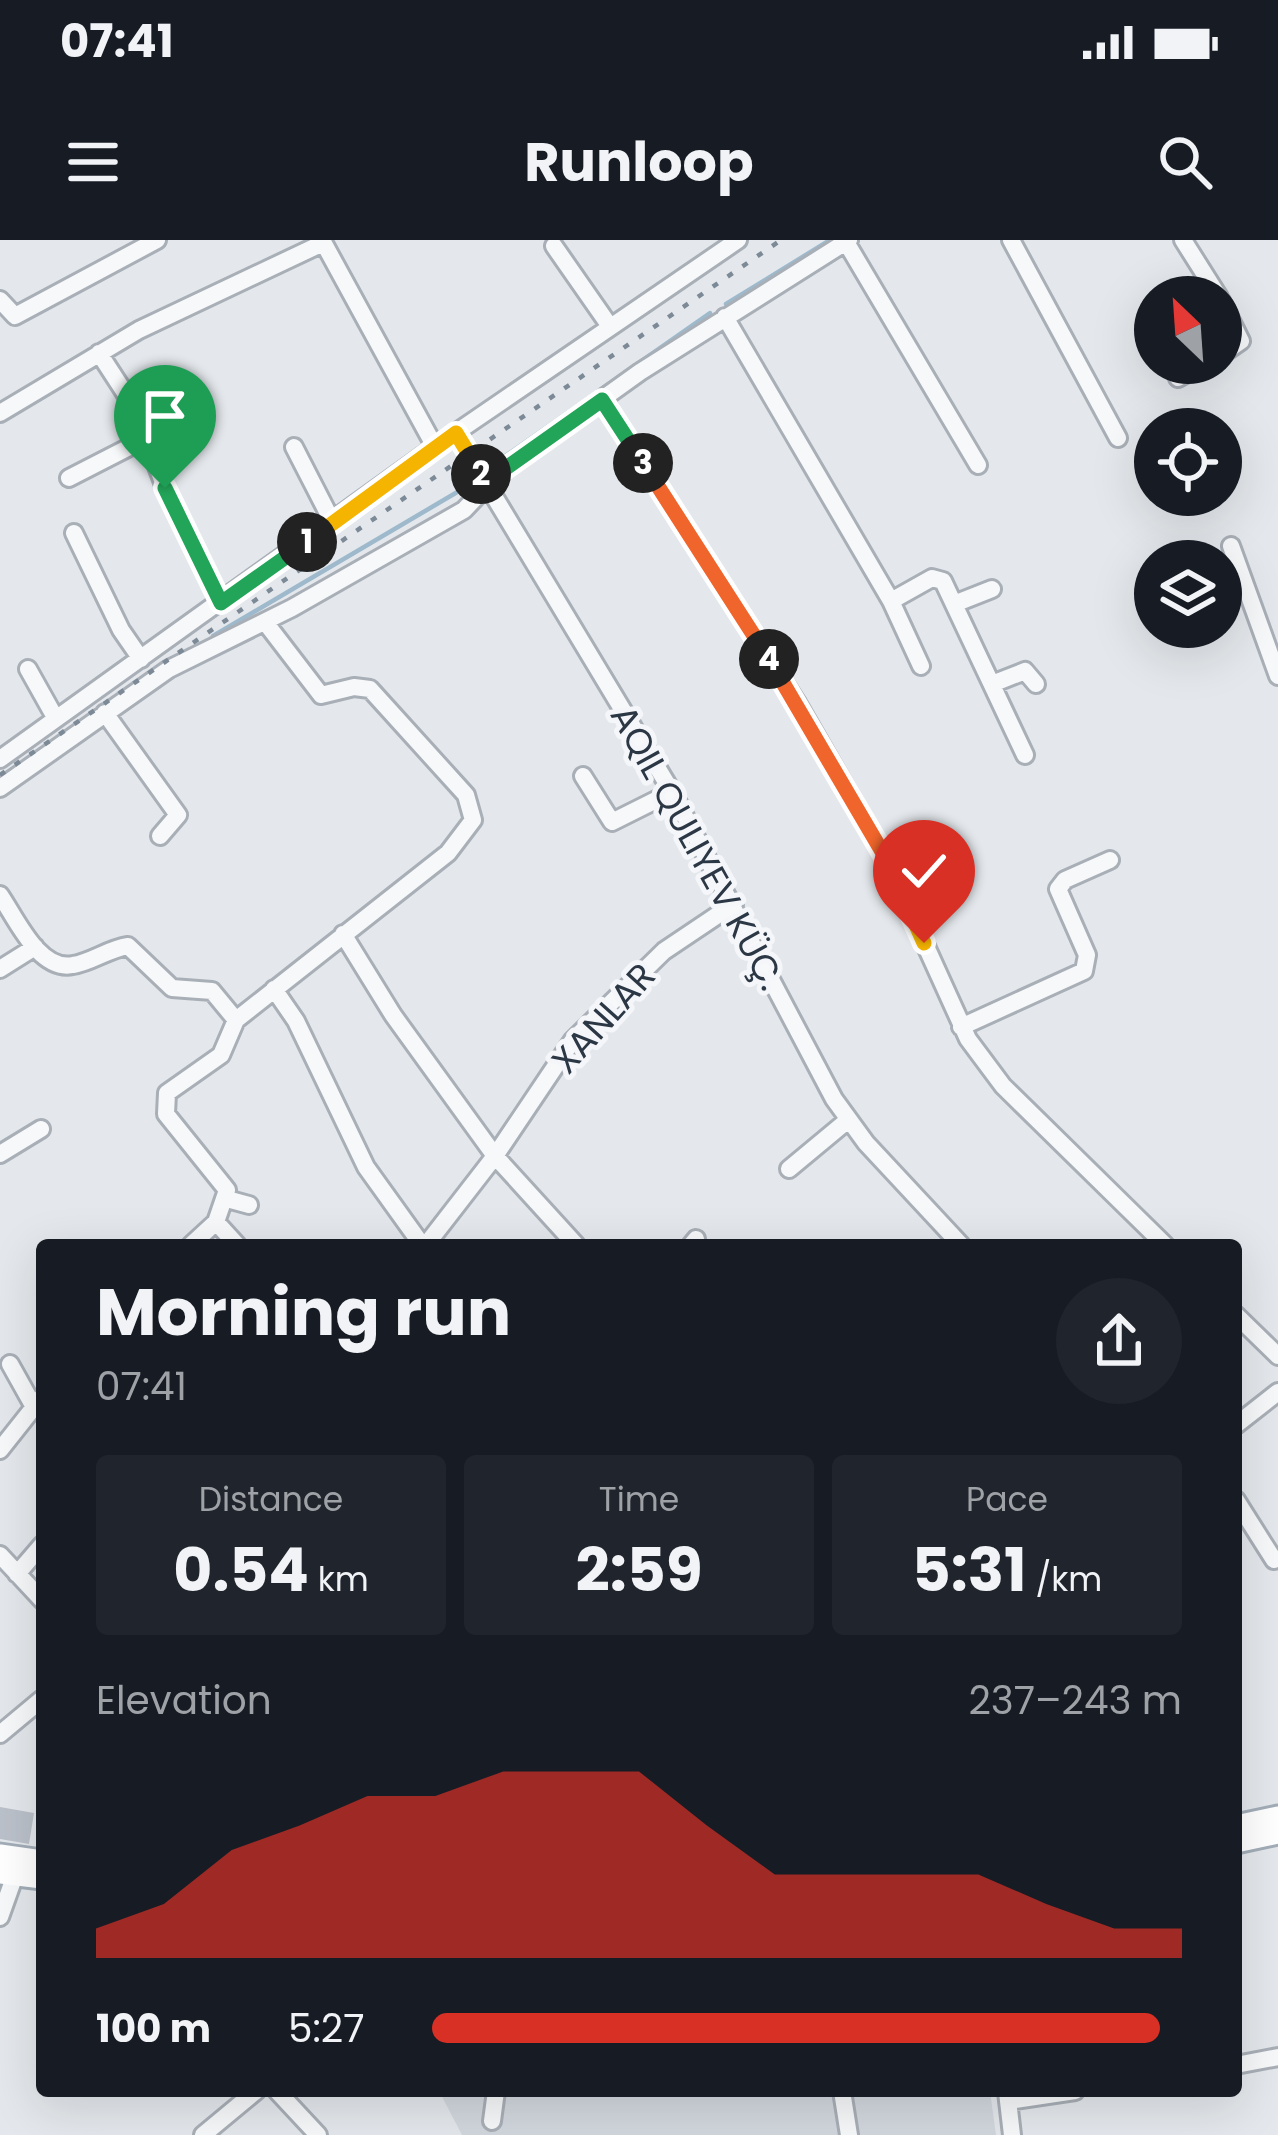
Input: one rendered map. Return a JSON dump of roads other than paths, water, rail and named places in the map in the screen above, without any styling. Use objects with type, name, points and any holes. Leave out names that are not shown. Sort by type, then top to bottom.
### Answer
[{"type":"main road","points":[[1242,1825],[1278,1817]]},
{"type":"main road","points":[[1242,1841],[1278,1833]]},
{"type":"main road","points":[[0,1855],[36,1860]]},
{"type":"street","points":[[0,300],[15,316],[157,240]]},
{"type":"street","points":[[0,759],[435,447],[737,240]]},
{"type":"street","points":[[1011,240],[1118,438]]},
{"type":"street","points":[[1183,240],[1206,276]]},
{"type":"street","points":[[0,413],[99,352],[322,241],[435,447]]},
{"type":"street","points":[[0,788],[199,652],[265,622],[464,510],[499,473],[602,400],[848,241],[978,465]]},
{"type":"street","points":[[554,246],[609,325]]},
{"type":"street","points":[[725,317],[891,601],[921,666]]},
{"type":"street","points":[[99,352],[136,410],[221,603]]},
{"type":"street","points":[[602,400],[797,703],[886,858],[961,1027],[1004,1086],[1159,1239]]},
{"type":"street","name":"AQIL QULIYEV KÜÇ.","points":[[456,433],[672,792],[848,1120],[957,1239]]},
{"type":"street","points":[[69,478],[147,438]]},
{"type":"street","points":[[294,447],[333,524]]},
{"type":"street","points":[[74,533],[141,658]]},
{"type":"street","points":[[1242,574],[1278,676]]},
{"type":"street","points":[[891,601],[937,577],[1025,755]]},
{"type":"street","points":[[954,604],[992,589]]},
{"type":"street","points":[[198,1239],[217,1222],[227,1199],[222,1182],[166,1114],[164,1099],[227,1047],[236,1020],[465,836],[473,820],[472,807],[426,746],[370,689],[354,687],[321,695],[265,622]]},
{"type":"street","points":[[183,630],[199,652]]},
{"type":"street","points":[[28,669],[56,719]]},
{"type":"street","points":[[992,684],[1025,671],[1036,684]]},
{"type":"street","points":[[105,713],[178,815],[160,836]]},
{"type":"street","points":[[583,776],[612,822],[672,792]]},
{"type":"street","points":[[961,1027],[1084,971],[1087,955],[1058,889],[1065,880],[1110,860]]},
{"type":"street","points":[[0,895],[35,947],[65,967],[128,946],[172,988],[212,991],[236,1020]]},
{"type":"street","name":"XANLAR","points":[[429,1239],[495,1156],[573,1040],[664,951],[734,904]]},
{"type":"street","points":[[343,934],[392,1015],[495,1156],[571,1239]]},
{"type":"street","points":[[0,969],[35,947]]},
{"type":"street","points":[[274,989],[318,1063],[366,1167],[420,1239]]},
{"type":"street","points":[[789,1169],[848,1120]]},
{"type":"street","points":[[0,1154],[41,1129]]},
{"type":"street","points":[[227,1199],[249,1205]]},
{"type":"street","points":[[217,1222],[232,1239]]},
{"type":"street","points":[[1242,1321],[1278,1356]]},
{"type":"street","points":[[10,1364],[36,1399]]},
{"type":"street","points":[[1242,1420],[1278,1392]]},
{"type":"street","points":[[0,1450],[36,1405]]},
{"type":"street","points":[[1242,1509],[1274,1560]]},
{"type":"street","points":[[17,1574],[36,1553]]},
{"type":"street","points":[[0,1556],[36,1594]]},
{"type":"street","points":[[0,1734],[36,1704]]},
{"type":"street","points":[[2,1910],[7,1874]]},
{"type":"street","points":[[1242,2064],[1278,2057]]},
{"type":"street","points":[[202,2135],[249,2097]]},
{"type":"street","points":[[283,2097],[318,2135]]},
{"type":"street","points":[[492,2121],[495,2097]]},
{"type":"street","points":[[843,2097],[849,2135]]},
{"type":"street","points":[[1008,2097],[1012,2135]]},
{"type":"waterway","points":[[726,304],[830,240]]},
{"type":"waterway","points":[[491,466],[710,313]]},
{"type":"waterway","points":[[213,636],[476,481]]},
{"type":"railway","points":[[0,775],[781,240]]}]
